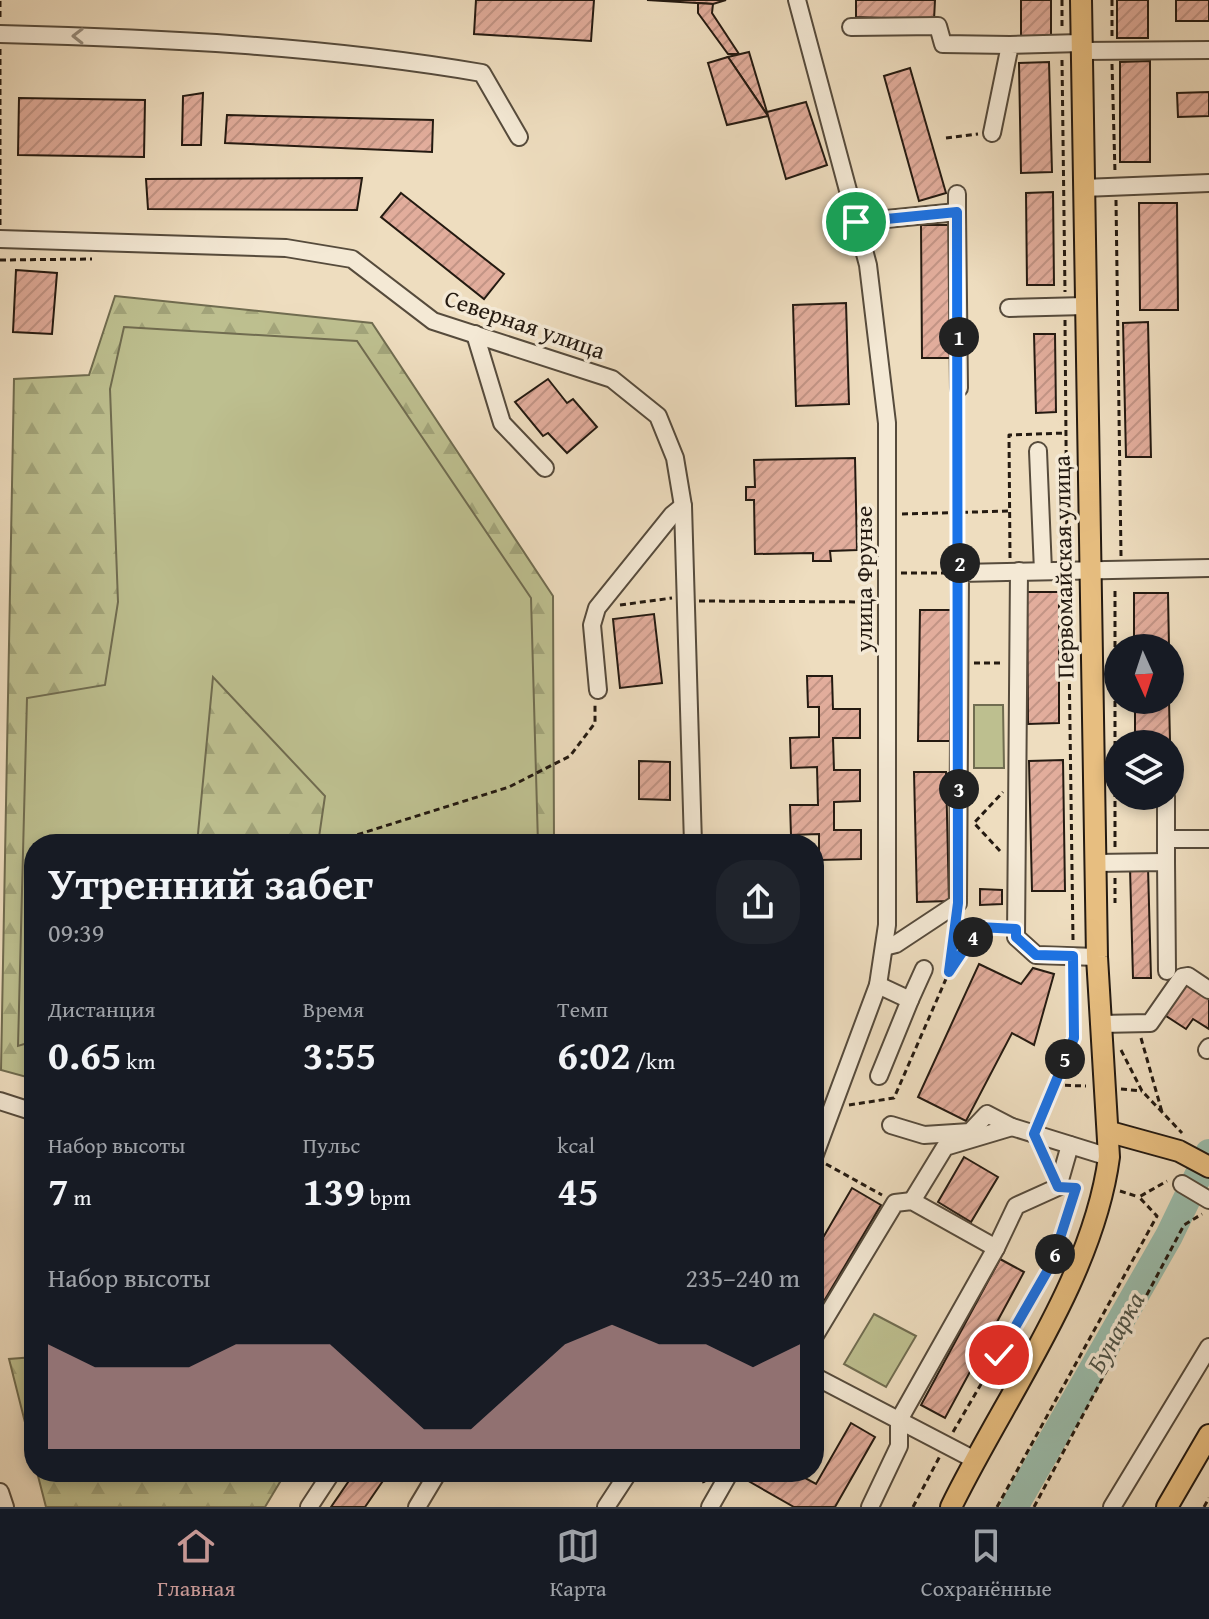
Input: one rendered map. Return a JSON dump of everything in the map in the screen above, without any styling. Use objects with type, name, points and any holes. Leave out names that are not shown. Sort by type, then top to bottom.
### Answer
[{"type":"main road","name":"Первомайская улица","points":[[975,1460],[1061,1305],[1105,1186],[1109,1157],[1078,571],[1075,306],[1083,188],[1075,46],[1081,0]]},
{"type":"main road","points":[[1110,1132],[1179,1151],[1209,1167]]},
{"type":"main road","points":[[1167,1507],[1203,1456],[1209,1435]]},
{"type":"main road","points":[[951,1507],[975,1460]]},
{"type":"street","name":"улица Фрунзе","points":[[797,0],[868,265],[887,423],[887,925],[878,985],[824,1142]]},
{"type":"street","points":[[851,27],[938,26],[943,44],[1209,50]]},
{"type":"street","points":[[0,34],[156,38],[435,65],[482,73],[519,137]]},
{"type":"street","points":[[992,133],[1010,45]]},
{"type":"street","points":[[1083,188],[1209,183]]},
{"type":"street","points":[[957,194],[959,388]]},
{"type":"street","points":[[856,222],[957,212]]},
{"type":"street","name":"Северная улица","points":[[0,239],[286,248],[352,259],[433,321],[612,379],[658,416],[675,458],[683,506],[693,834]]},
{"type":"street","points":[[1009,308],[1075,306]]},
{"type":"street","points":[[475,334],[502,423],[545,468]]},
{"type":"street","points":[[1038,451],[1043,571]]},
{"type":"street","points":[[598,690],[592,625],[597,608],[672,515],[683,506]]},
{"type":"street","points":[[884,947],[896,944],[958,903],[960,573],[1209,568]]},
{"type":"street","points":[[1014,572],[1018,663],[1016,937],[1036,955],[1097,957]]},
{"type":"street","points":[[1166,810],[1167,971]]},
{"type":"street","points":[[1166,839],[1209,839]]},
{"type":"street","points":[[1095,863],[1166,862]]},
{"type":"street","points":[[879,1076],[924,969]]},
{"type":"street","points":[[1100,1024],[1150,1023],[1182,977],[1188,976],[1209,990]]},
{"type":"street","points":[[878,985],[910,1000]]},
{"type":"street","points":[[0,1101],[24,1109]]},
{"type":"street","points":[[891,1125],[924,1135],[970,1132],[987,1114],[1012,1127],[1109,1157]]},
{"type":"street","points":[[824,1322],[904,1202],[945,1147],[1012,1127]]},
{"type":"street","points":[[870,1507],[899,1446],[899,1420],[996,1248],[1016,1206],[1058,1187],[1070,1145]]},
{"type":"street","points":[[1182,1184],[1205,1197]]},
{"type":"street","points":[[904,1202],[996,1248]]},
{"type":"street","points":[[1112,1507],[1209,1347]]},
{"type":"street","points":[[824,1381],[975,1460]]},
{"type":"street","points":[[309,1507],[325,1482]]},
{"type":"street","points":[[417,1507],[432,1482]]},
{"type":"street","points":[[606,1507],[622,1482]]},
{"type":"street","points":[[712,1507],[725,1482]]},
{"type":"street","points":[[0,1492],[5,1507]]},
{"type":"path","points":[[1034,1134],[1074,1038],[1078,571],[1066,433],[1075,306],[1075,46],[1062,0]]},
{"type":"path","points":[[0,1],[0,260],[95,259]]},
{"type":"path","points":[[946,138],[992,133]]},
{"type":"path","points":[[899,573],[960,573],[959,388]]},
{"type":"path","points":[[1014,572],[1009,435],[1066,433]]},
{"type":"path","points":[[899,514],[1010,511]]},
{"type":"path","points":[[610,607],[674,598],[686,601],[858,601]]},
{"type":"path","points":[[975,663],[1018,663]]},
{"type":"path","points":[[360,834],[509,787],[570,756],[595,723],[594,692],[598,690]]},
{"type":"path","points":[[1016,869],[974,823],[1017,776]]},
{"type":"path","points":[[949,972],[958,903]]},
{"type":"path","points":[[842,1106],[894,1098],[949,972],[979,927],[1016,929]]},
{"type":"path","points":[[1137,1023],[1163,1114]]},
{"type":"path","points":[[824,1163],[904,1202]]},
{"type":"path","points":[[997,1507],[1157,1216],[1139,1197],[1167,1181],[1182,1184]]},
{"type":"path","points":[[913,1507],[1052,1263],[1076,1188],[1058,1187]]},
{"type":"path","points":[[1034,1507],[1184,1225],[1209,1211]]},
{"type":"path","points":[[1204,1507],[1209,1498]]},
{"type":"green space","points":[[115,296],[372,323],[553,596],[554,834],[24,834],[24,1076],[1,1070],[14,379],[89,375]]},
{"type":"green space","points":[[124,327],[357,341],[531,598],[538,834],[319,834],[325,796],[213,677],[198,834],[24,834],[24,1044],[18,1046],[27,698],[105,685],[118,602],[110,389]]},
{"type":"green space","points":[[974,705],[1003,705],[1004,768],[974,768]]},
{"type":"green space","points":[[874,1314],[916,1336],[886,1387],[844,1364]]},
{"type":"green space","points":[[24,1358],[24,1418],[9,1359]]},
{"type":"green space","points":[[40,1482],[280,1482],[265,1507],[46,1507]]},
{"type":"building","points":[[476,0],[594,0],[591,41],[474,34]]},
{"type":"building","points":[[647,0],[726,0],[713,4]]},
{"type":"building","points":[[856,0],[935,0],[934,20],[856,17]]},
{"type":"building","points":[[1021,0],[1051,0],[1051,40],[1021,40]]},
{"type":"building","points":[[1117,0],[1148,0],[1148,38],[1117,38]]},
{"type":"building","points":[[1176,0],[1209,0],[1209,21],[1176,21]]},
{"type":"building","points":[[698,3],[713,4],[712,13],[739,54],[728,54],[698,13]]},
{"type":"building","points":[[749,52],[767,112],[768,116],[728,57]]},
{"type":"building","points":[[728,57],[768,116],[727,125],[708,63]]},
{"type":"building","points":[[1150,61],[1150,162],[1120,162],[1120,62]]},
{"type":"building","points":[[1049,62],[1052,172],[1021,173],[1019,63]]},
{"type":"building","points":[[910,68],[946,193],[919,201],[884,76]]},
{"type":"building","points":[[1209,92],[1209,116],[1178,117],[1177,93]]},
{"type":"building","points":[[203,93],[201,145],[182,145],[183,96]]},
{"type":"building","points":[[19,98],[145,100],[144,157],[18,155]]},
{"type":"building","points":[[806,102],[827,165],[786,179],[767,112]]},
{"type":"building","points":[[227,115],[433,120],[432,152],[225,143]]},
{"type":"building","points":[[362,178],[357,210],[148,209],[146,179]]},
{"type":"building","points":[[1053,192],[1054,285],[1027,285],[1026,193]]},
{"type":"building","points":[[401,193],[504,274],[484,299],[381,217]]},
{"type":"building","points":[[1139,203],[1177,203],[1178,310],[1140,310]]},
{"type":"building","points":[[921,225],[953,225],[954,358],[922,358]]},
{"type":"building","points":[[16,270],[57,273],[52,334],[13,332]]},
{"type":"building","points":[[846,303],[849,404],[796,406],[793,305]]},
{"type":"building","points":[[1148,322],[1151,457],[1126,457],[1123,323]]},
{"type":"building","points":[[1034,334],[1055,334],[1056,412],[1036,413]]},
{"type":"building","points":[[548,379],[567,403],[573,399],[597,427],[567,453],[548,433],[543,436],[515,402]]},
{"type":"building","points":[[855,458],[857,550],[830,551],[831,561],[813,561],[813,553],[755,554],[754,500],[746,500],[746,487],[755,487],[754,460]]},
{"type":"building","points":[[1027,592],[1059,592],[1059,723],[1028,724]]},
{"type":"building","points":[[1134,593],[1168,593],[1169,634],[1134,634]]},
{"type":"building","points":[[920,610],[954,610],[951,741],[918,741]]},
{"type":"building","points":[[654,614],[662,683],[620,688],[613,619]]},
{"type":"building","points":[[807,676],[832,676],[833,709],[860,709],[860,738],[833,738],[834,770],[860,770],[860,801],[834,802],[834,830],[861,830],[861,859],[824,860],[824,834],[791,834],[790,805],[818,805],[817,767],[791,768],[790,738],[819,737],[819,707],[808,707]]},
{"type":"building","points":[[1135,714],[1169,714],[1170,730],[1135,730]]},
{"type":"building","points":[[1063,760],[1065,891],[1032,891],[1029,761]]},
{"type":"building","points":[[639,761],[670,762],[670,800],[639,799]]},
{"type":"building","points":[[914,772],[946,772],[949,901],[917,902]]},
{"type":"building","points":[[1148,867],[1151,978],[1133,978],[1130,868]]},
{"type":"building","points":[[980,889],[1002,890],[1002,904],[980,905]]},
{"type":"building","points":[[979,964],[1021,984],[1033,968],[1054,974],[1034,1045],[1012,1033],[966,1121],[918,1097]]},
{"type":"building","points":[[1184,983],[1209,999],[1209,1029],[1193,1019],[1186,1029],[1163,1014]]},
{"type":"building","points":[[964,1157],[998,1177],[971,1222],[938,1202]]},
{"type":"building","points":[[852,1188],[881,1205],[824,1301],[824,1236]]},
{"type":"building","points":[[1000,1259],[1024,1272],[945,1418],[921,1405]]},
{"type":"building","points":[[851,1423],[875,1437],[835,1507],[794,1507],[750,1482],[816,1484],[824,1482],[824,1470]]},
{"type":"building","points":[[348,1482],[382,1482],[365,1507],[331,1507]]},
{"type":"waterway","name":"Бунарка","points":[[1014,1507],[1169,1236],[1209,1153]]},
{"type":"route","points":[[856,222],[957,212],[960,573],[958,903],[949,972],[979,927],[1016,929],[1016,937],[1036,955],[1073,956],[1074,1038],[1034,1134],[1058,1187],[1076,1188],[1052,1263],[999,1355]]}]
